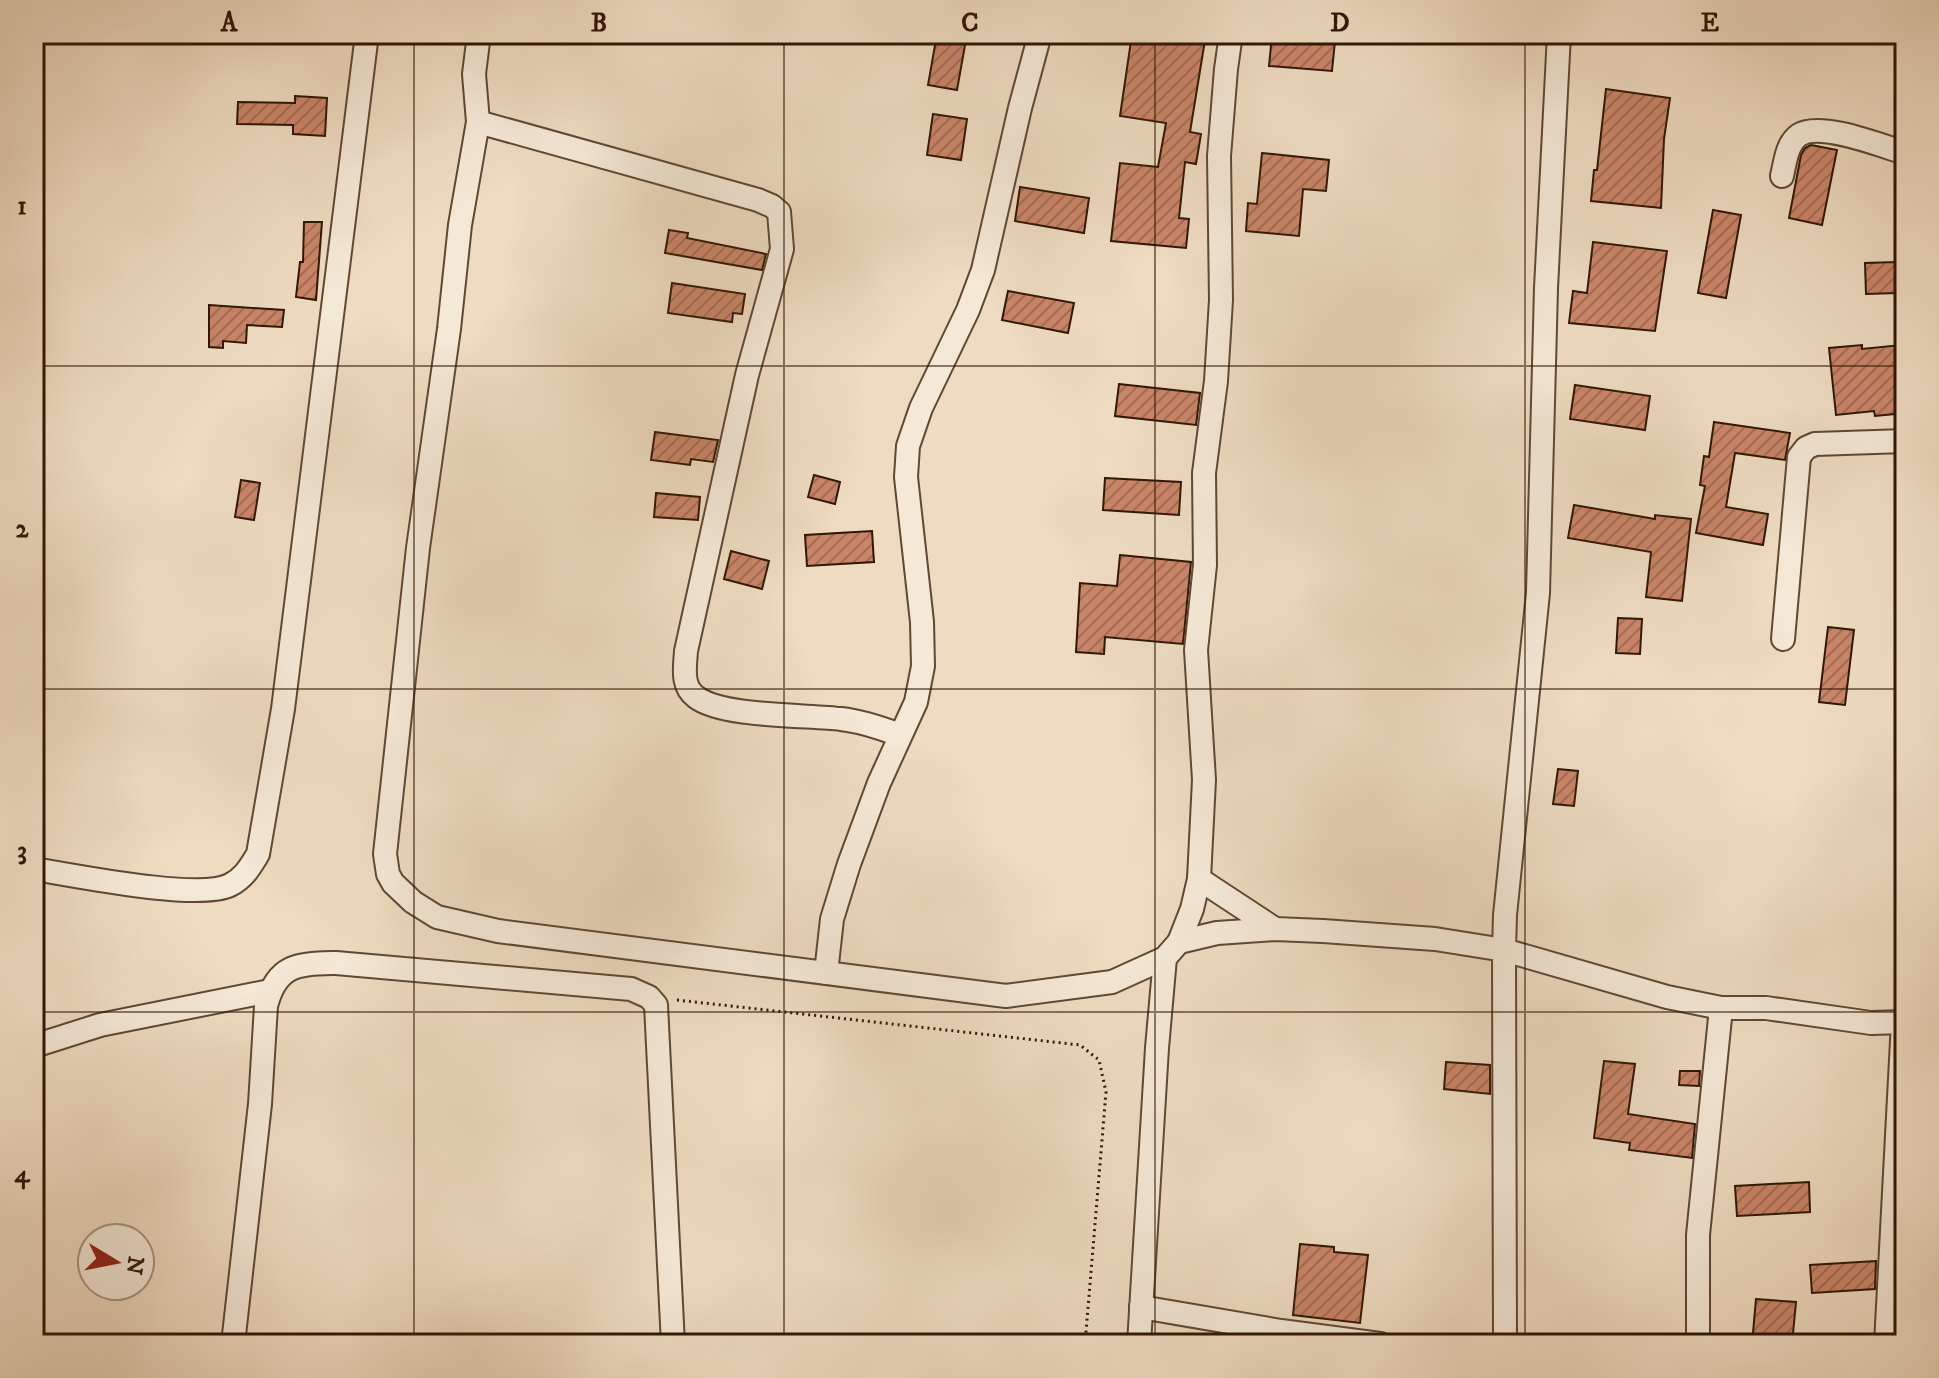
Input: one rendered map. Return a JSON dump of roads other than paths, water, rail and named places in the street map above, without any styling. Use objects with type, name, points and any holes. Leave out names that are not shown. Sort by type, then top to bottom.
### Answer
[{"type":"street","points":[[34,869],[128,885],[200,889],[228,886],[247,873],[258,854],[283,709],[367,34]]},
{"type":"street","points":[[479,34],[474,74],[478,122],[460,225],[449,329],[418,548],[385,854],[388,874],[393,883],[413,902],[437,917],[498,931],[1006,996],[1112,982],[1172,950],[1217,933],[1275,929],[1435,939],[1504,950],[1667,997],[1721,1008],[1766,1008],[1871,1023],[1904,1022],[1886,1344]]},
{"type":"street","points":[[826,973],[832,919],[879,783],[916,702],[923,666],[922,622],[907,489],[908,446],[921,408],[968,310],[983,270],[1040,34]]},
{"type":"street","points":[[1139,1344],[1158,1033],[1172,950],[1192,909],[1199,879],[1204,780],[1196,650],[1205,565],[1204,473],[1216,381],[1221,300],[1219,156],[1231,34]]},
{"type":"street","points":[[1505,1344],[1505,915],[1538,593],[1546,303],[1559,34]]},
{"type":"street","points":[[478,122],[758,200],[779,212],[782,249],[747,375],[686,651],[684,677],[688,689],[710,705],[843,719],[900,735]]},
{"type":"street","points":[[1782,176],[1791,143],[1800,134],[1811,131],[1837,133],[1905,153]]},
{"type":"street","points":[[1783,639],[1799,457],[1806,448],[1815,444],[1905,441]]},
{"type":"street","points":[[1199,879],[1275,929]]},
{"type":"street","points":[[233,1344],[260,1104],[266,1006],[270,991],[276,979],[300,964],[336,963],[631,989],[649,997],[656,1005],[673,1344]]},
{"type":"street","points":[[34,1046],[100,1025],[270,991]]},
{"type":"street","points":[[1698,1344],[1698,1235],[1721,1008]]},
{"type":"street","points":[[1141,1307],[1380,1344]]}]
